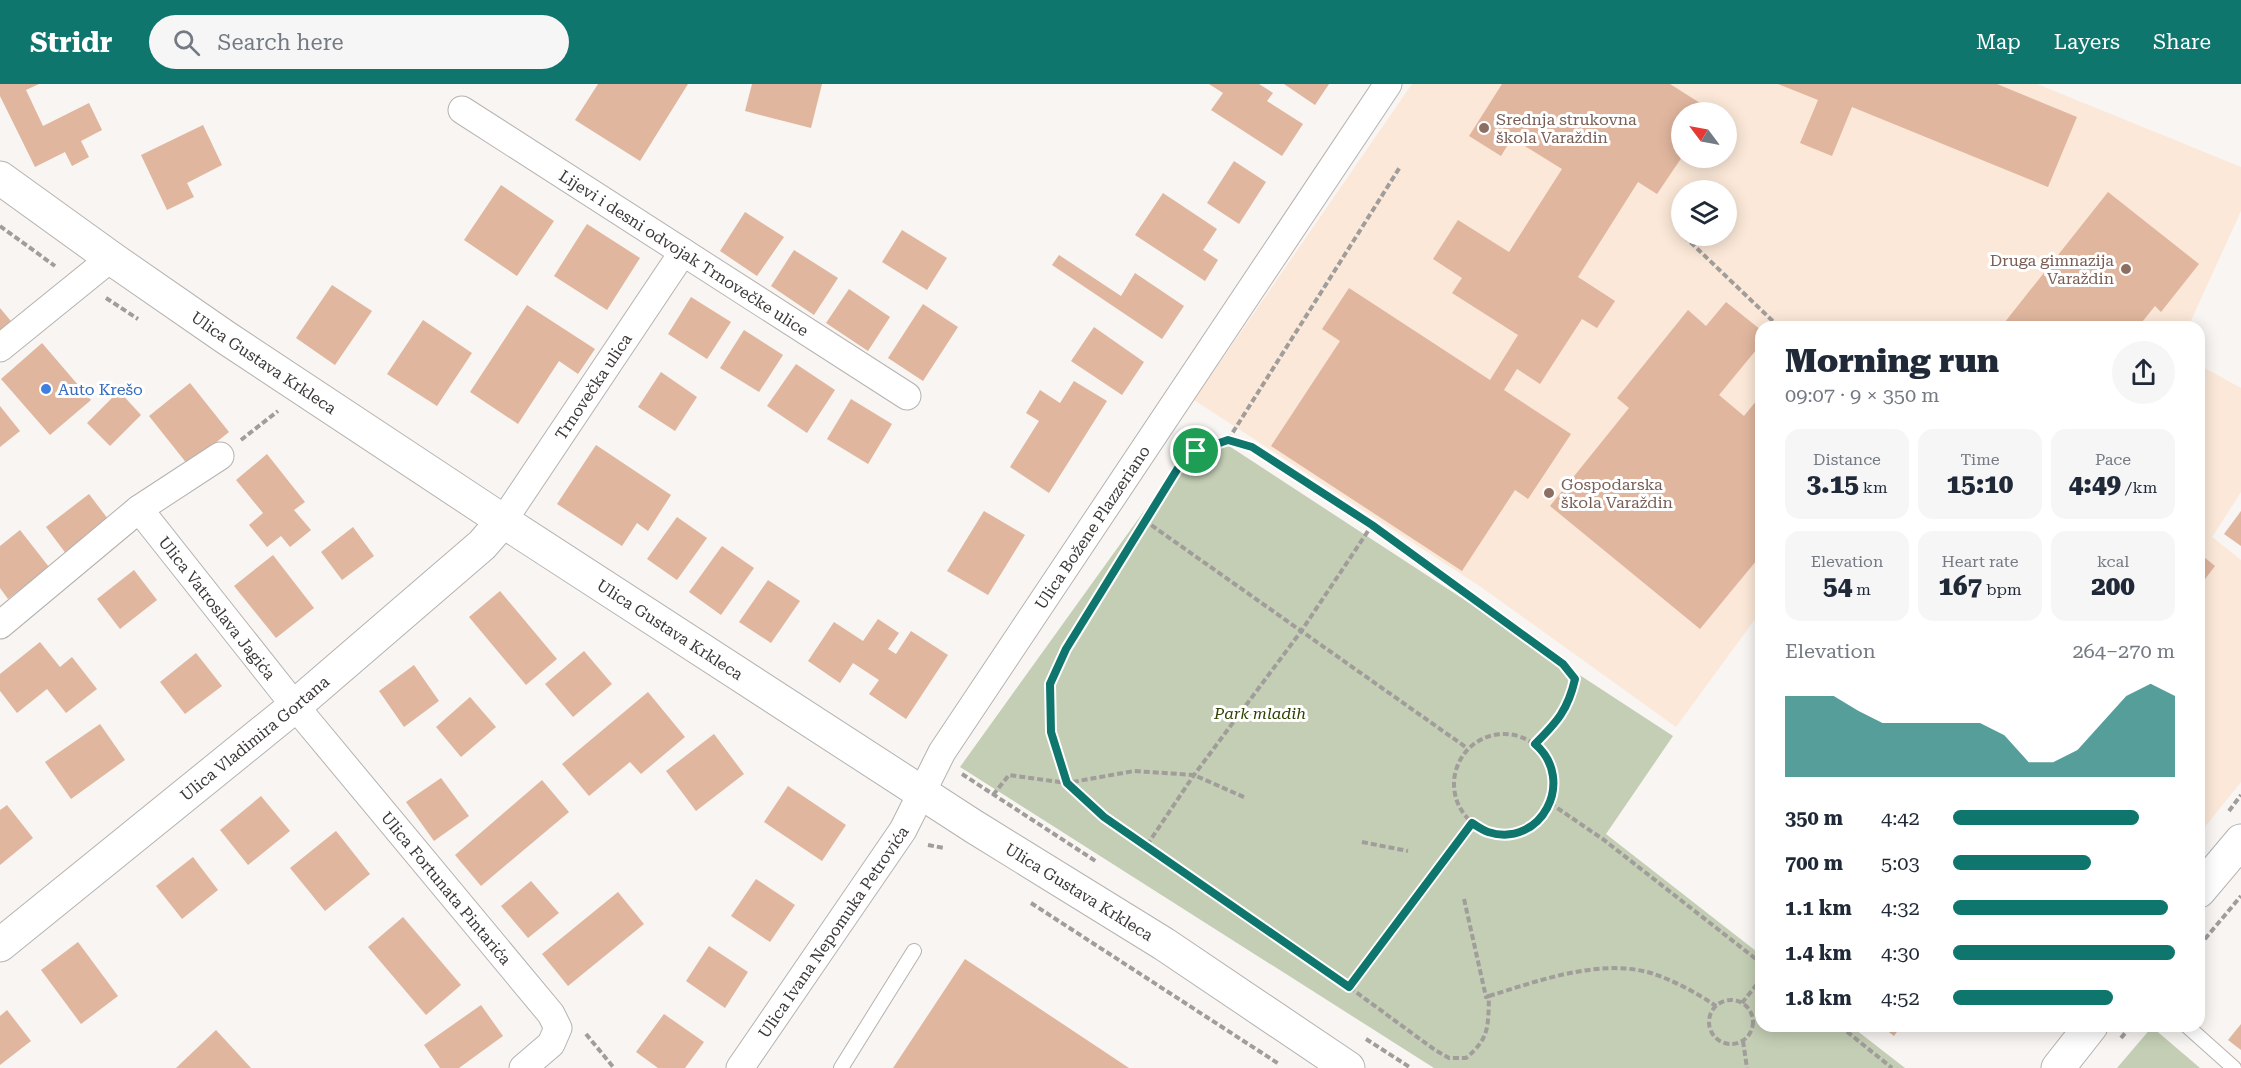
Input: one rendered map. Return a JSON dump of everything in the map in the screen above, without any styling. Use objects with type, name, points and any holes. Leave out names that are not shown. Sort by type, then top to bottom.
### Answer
[{"type":"main road","name":"Ulica Gustava Krkleca","points":[[0,178],[225,338],[922,793],[1164,944],[1348,1068]]},
{"type":"main road","name":"Ulica Vladimira Gortana","points":[[0,945],[296,706],[482,546],[503,521]]},
{"type":"main road","points":[[2205,884],[2241,841]]},
{"type":"main road","points":[[2058,1068],[2086,1032]]},
{"type":"street","name":"Ulica Božene Plazzeriano","points":[[922,793],[942,752],[1388,84]]},
{"type":"street","name":"Lijevi i desni odvojak Trnovečke ulice","points":[[462,110],[907,396]]},
{"type":"street","name":"Trnovečka ulica","points":[[503,521],[683,252]]},
{"type":"street","points":[[0,348],[111,258]]},
{"type":"street","points":[[0,625],[140,508],[219,456]]},
{"type":"street","name":"Ulica Vatroslava Jagića","points":[[140,508],[296,706]]},
{"type":"street","name":"Ulica Fortunata Pintarića","points":[[296,706],[551,1014],[558,1028]]},
{"type":"street","name":"Ulica Ivana Nepomuka Petrovića","points":[[740,1068],[903,830],[922,793]]},
{"type":"street","points":[[523,1068],[551,1044],[558,1028]]},
{"type":"lane","points":[[841,1068],[914,951]]},
{"type":"lane","points":[[2194,1032],[2234,1068]]},
{"type":"path","points":[[1228,440],[1400,167]]},
{"type":"path","points":[[0,225],[60,270]]},
{"type":"path","points":[[1695,246],[1773,321]]},
{"type":"path","points":[[219,456],[278,411]]},
{"type":"path","points":[[1489,996],[1488,1026],[1480,1046],[1466,1058],[1449,1058],[1104,817],[1067,783],[1051,732],[1050,684],[1066,649],[1178,468],[1196,451],[1228,440],[1252,447],[1372,525],[1563,664],[1575,679],[1570,702],[1550,729],[1535,744]]},
{"type":"path","points":[[1144,520],[1467,748]]},
{"type":"path","points":[[1147,845],[1194,775],[1302,630],[1372,525]]},
{"type":"path","points":[[1495,733],[1513,733],[1535,744],[1549,761],[1554,778],[1550,803],[1536,823],[1520,832],[1505,835],[1488,832],[1472,823],[1460,810],[1453,785],[1455,767],[1467,748],[1481,738],[1495,733]]},
{"type":"path","points":[[993,794],[1009,775],[1067,783],[1134,771],[1194,775],[1246,798]]},
{"type":"path","points":[[1550,803],[1604,840],[1755,958]]},
{"type":"path","points":[[1349,987],[1472,823]]},
{"type":"path","points":[[1362,842],[1408,851]]},
{"type":"path","points":[[927,845],[941,846],[948,850]]},
{"type":"path","points":[[2205,939],[2241,896]]},
{"type":"path","points":[[1025,899],[1286,1068]]},
{"type":"path","points":[[1464,899],[1486,997],[1549,978],[1579,971],[1609,968],[1650,973],[1716,1006]]},
{"type":"path","points":[[1742,1003],[1755,987]]},
{"type":"path","points":[[1728,1000],[1742,1003],[1752,1014],[1754,1022],[1749,1036],[1743,1041],[1730,1044],[1722,1042],[1712,1033],[1709,1019],[1716,1006],[1728,1000]]},
{"type":"path","points":[[558,1028],[584,1032],[614,1068]]},
{"type":"path","points":[[1847,1032],[1892,1068]]},
{"type":"path","points":[[1743,1041],[1747,1068]]},
{"type":"shaded area","name":"Gospodarska škola Varaždin","points":[[1412,84],[2037,84],[2241,167],[2241,211],[2191,321],[1755,321],[1755,619],[1676,727],[1481,587],[1194,400]]},
{"type":"shaded area","points":[[2205,368],[2241,388],[2241,492],[2212,537],[2241,560],[2241,782],[2205,827]]},
{"type":"green space","name":"Park mladih","points":[[1203,429],[1673,736],[1606,834],[1755,950],[1755,1032],[1859,1032],[1905,1068],[1434,1068],[960,767]]},
{"type":"green space","points":[[2148,1032],[2158,1032],[2200,1068],[2117,1068]]},
{"type":"building","points":[[0,84],[39,84],[26,90],[43,126],[89,103],[102,130],[81,141],[89,157],[72,166],[65,152],[35,167],[0,96]]},
{"type":"building","points":[[598,84],[688,84],[640,161],[575,120]]},
{"type":"building","points":[[752,84],[822,84],[811,128],[745,111]]},
{"type":"building","points":[[1209,84],[1259,84],[1273,93],[1267,101],[1303,124],[1282,156],[1211,110],[1223,93]]},
{"type":"building","points":[[1284,84],[1329,84],[1315,105]]},
{"type":"building","points":[[1502,84],[1670,84],[1698,102],[1671,102],[1671,168],[1675,168],[1657,194],[1638,182],[1578,277],[1615,301],[1597,328],[1582,319],[1540,384],[1517,369],[1504,390],[1571,434],[1528,499],[1515,490],[1462,571],[1271,446],[1340,341],[1322,329],[1349,288],[1490,380],[1518,335],[1452,293],[1462,278],[1433,259],[1458,220],[1509,252],[1562,169],[1512,138],[1501,156],[1469,136]]},
{"type":"building","points":[[1778,84],[1997,84],[2077,117],[2048,187],[1852,107],[1832,156],[1800,143],[1818,100]]},
{"type":"building","points":[[203,125],[222,165],[187,183],[194,197],[167,210],[141,155]]},
{"type":"building","points":[[1234,161],[1266,182],[1239,224],[1207,203]]},
{"type":"building","points":[[501,185],[554,221],[517,276],[464,240]]},
{"type":"building","points":[[2108,192],[2199,264],[2161,312],[2155,306],[2143,321],[2006,321]]},
{"type":"building","points":[[1163,193],[1217,229],[1203,250],[1218,260],[1205,281],[1135,235]]},
{"type":"building","points":[[745,212],[784,237],[757,276],[720,251]]},
{"type":"building","points":[[587,224],[640,258],[607,310],[554,276]]},
{"type":"building","points":[[902,230],[947,258],[927,290],[882,262]]},
{"type":"building","points":[[794,250],[838,278],[814,315],[771,286]]},
{"type":"building","points":[[1059,255],[1121,296],[1135,273],[1184,306],[1162,339],[1052,265]]},
{"type":"building","points":[[332,285],[372,311],[335,365],[296,338]]},
{"type":"building","points":[[849,289],[890,317],[868,351],[826,323]]},
{"type":"building","points":[[691,297],[731,322],[707,359],[668,334]]},
{"type":"building","points":[[1726,302],[1755,325],[1755,351],[1719,395],[1744,416],[1755,402],[1755,562],[1700,629],[1550,506],[1629,408],[1617,398],[1688,310],[1706,326]]},
{"type":"building","points":[[923,304],[958,327],[923,381],[888,358]]},
{"type":"building","points":[[527,305],[595,349],[578,374],[559,361],[518,424],[470,392]]},
{"type":"building","points":[[0,308],[15,326],[0,338]]},
{"type":"building","points":[[423,320],[472,353],[437,406],[387,374]]},
{"type":"building","points":[[1094,327],[1144,362],[1122,395],[1071,361]]},
{"type":"building","points":[[744,330],[783,355],[759,392],[720,368]]},
{"type":"building","name":"Auto Krešo","points":[[42,343],[91,400],[50,435],[1,379]]},
{"type":"building","points":[[796,364],[835,390],[807,433],[767,406]]},
{"type":"building","points":[[661,372],[697,397],[675,431],[638,407]]},
{"type":"building","points":[[1074,381],[1107,401],[1049,493],[1010,467],[1039,421],[1026,413],[1040,390],[1060,403]]},
{"type":"building","points":[[190,383],[229,432],[188,465],[149,416]]},
{"type":"building","points":[[119,391],[141,415],[110,446],[87,423]]},
{"type":"building","points":[[851,399],[892,424],[868,464],[827,439]]},
{"type":"building","points":[[0,406],[20,431],[0,447]]},
{"type":"building","points":[[596,445],[671,495],[648,531],[637,523],[622,546],[557,504]]},
{"type":"building","points":[[267,454],[305,502],[294,510],[311,530],[290,547],[281,536],[267,547],[249,525],[263,513],[236,480]]},
{"type":"building","points":[[89,494],[111,523],[67,555],[46,527]]},
{"type":"building","points":[[984,511],[1025,535],[988,595],[947,571]]},
{"type":"building","points":[[2241,511],[2241,546],[2224,534]]},
{"type":"building","points":[[677,517],[707,538],[677,580],[647,559]]},
{"type":"building","points":[[353,527],[374,556],[342,580],[321,552]]},
{"type":"building","points":[[20,530],[49,567],[8,599],[0,588],[0,546]]},
{"type":"building","points":[[722,546],[754,568],[721,615],[689,592]]},
{"type":"building","points":[[273,555],[314,608],[276,638],[234,586]]},
{"type":"building","points":[[2205,558],[2215,566],[2205,579]]},
{"type":"building","points":[[134,570],[157,600],[120,629],[97,599]]},
{"type":"building","points":[[768,580],[800,601],[771,643],[739,622]]},
{"type":"building","points":[[500,591],[557,659],[526,685],[469,617]]},
{"type":"building","points":[[878,619],[899,633],[888,649],[896,654],[911,631],[948,655],[906,719],[869,694],[879,680],[853,663],[840,683],[808,661],[834,622],[863,641]]},
{"type":"building","points":[[40,642],[60,667],[72,657],[97,689],[66,713],[47,689],[17,713],[0,691],[0,674]]},
{"type":"building","points":[[584,651],[612,684],[573,717],[545,684]]},
{"type":"building","points":[[196,653],[222,686],[185,714],[160,682]]},
{"type":"building","points":[[414,665],[439,701],[404,727],[379,691]]},
{"type":"building","points":[[648,692],[685,737],[641,774],[630,762],[589,796],[562,764]]},
{"type":"building","points":[[470,697],[496,727],[461,757],[436,727]]},
{"type":"building","points":[[100,724],[125,760],[71,799],[45,762]]},
{"type":"building","points":[[714,734],[744,774],[696,811],[666,771]]},
{"type":"building","points":[[441,778],[469,816],[434,841],[406,802]]},
{"type":"building","points":[[542,780],[569,812],[481,886],[455,855]]},
{"type":"building","points":[[788,786],[846,825],[822,861],[764,822]]},
{"type":"building","points":[[261,796],[290,831],[248,865],[220,830]]},
{"type":"building","points":[[7,805],[33,838],[0,865],[0,810]]},
{"type":"building","points":[[336,831],[370,874],[325,911],[290,868]]},
{"type":"building","points":[[193,857],[218,890],[182,919],[156,886]]},
{"type":"building","points":[[756,879],[795,905],[770,942],[731,916]]},
{"type":"building","points":[[531,881],[559,913],[528,938],[501,906]]},
{"type":"building","points":[[618,892],[644,924],[568,986],[542,954]]},
{"type":"building","points":[[403,917],[461,985],[426,1015],[368,947]]},
{"type":"building","points":[[78,942],[118,996],[81,1024],[41,970]]},
{"type":"building","points":[[709,946],[748,972],[725,1008],[686,981]]},
{"type":"building","points":[[965,959],[1129,1068],[893,1068]]},
{"type":"building","points":[[481,1005],[503,1036],[459,1068],[440,1068],[424,1045]]},
{"type":"building","points":[[7,1010],[31,1041],[0,1065],[0,1016]]},
{"type":"building","points":[[664,1014],[704,1042],[685,1068],[658,1068],[636,1052]]},
{"type":"building","points":[[2241,1024],[2241,1050],[2228,1040]]},
{"type":"building","points":[[216,1030],[251,1068],[176,1068]]},
{"type":"place","name":"Srednja strukovna škola Varaždin","points":[[1484,128]]},
{"type":"place","name":"Druga gimnazija Varaždin","points":[[2126,269]]},
{"type":"place","name":"Auto Krešo","points":[[46,389]]},
{"type":"place","name":"Gospodarska škola Varaždin","points":[[1549,493]]},
{"type":"route","points":[[1228,440],[1252,447],[1372,525],[1563,664],[1575,679],[1570,702],[1550,729],[1535,744],[1549,761],[1554,778],[1553,793],[1547,810],[1536,823],[1520,832],[1505,835],[1488,832],[1472,823],[1349,987],[1104,817],[1067,783],[1051,732],[1050,684],[1066,649],[1178,468],[1196,451],[1228,440]]}]
